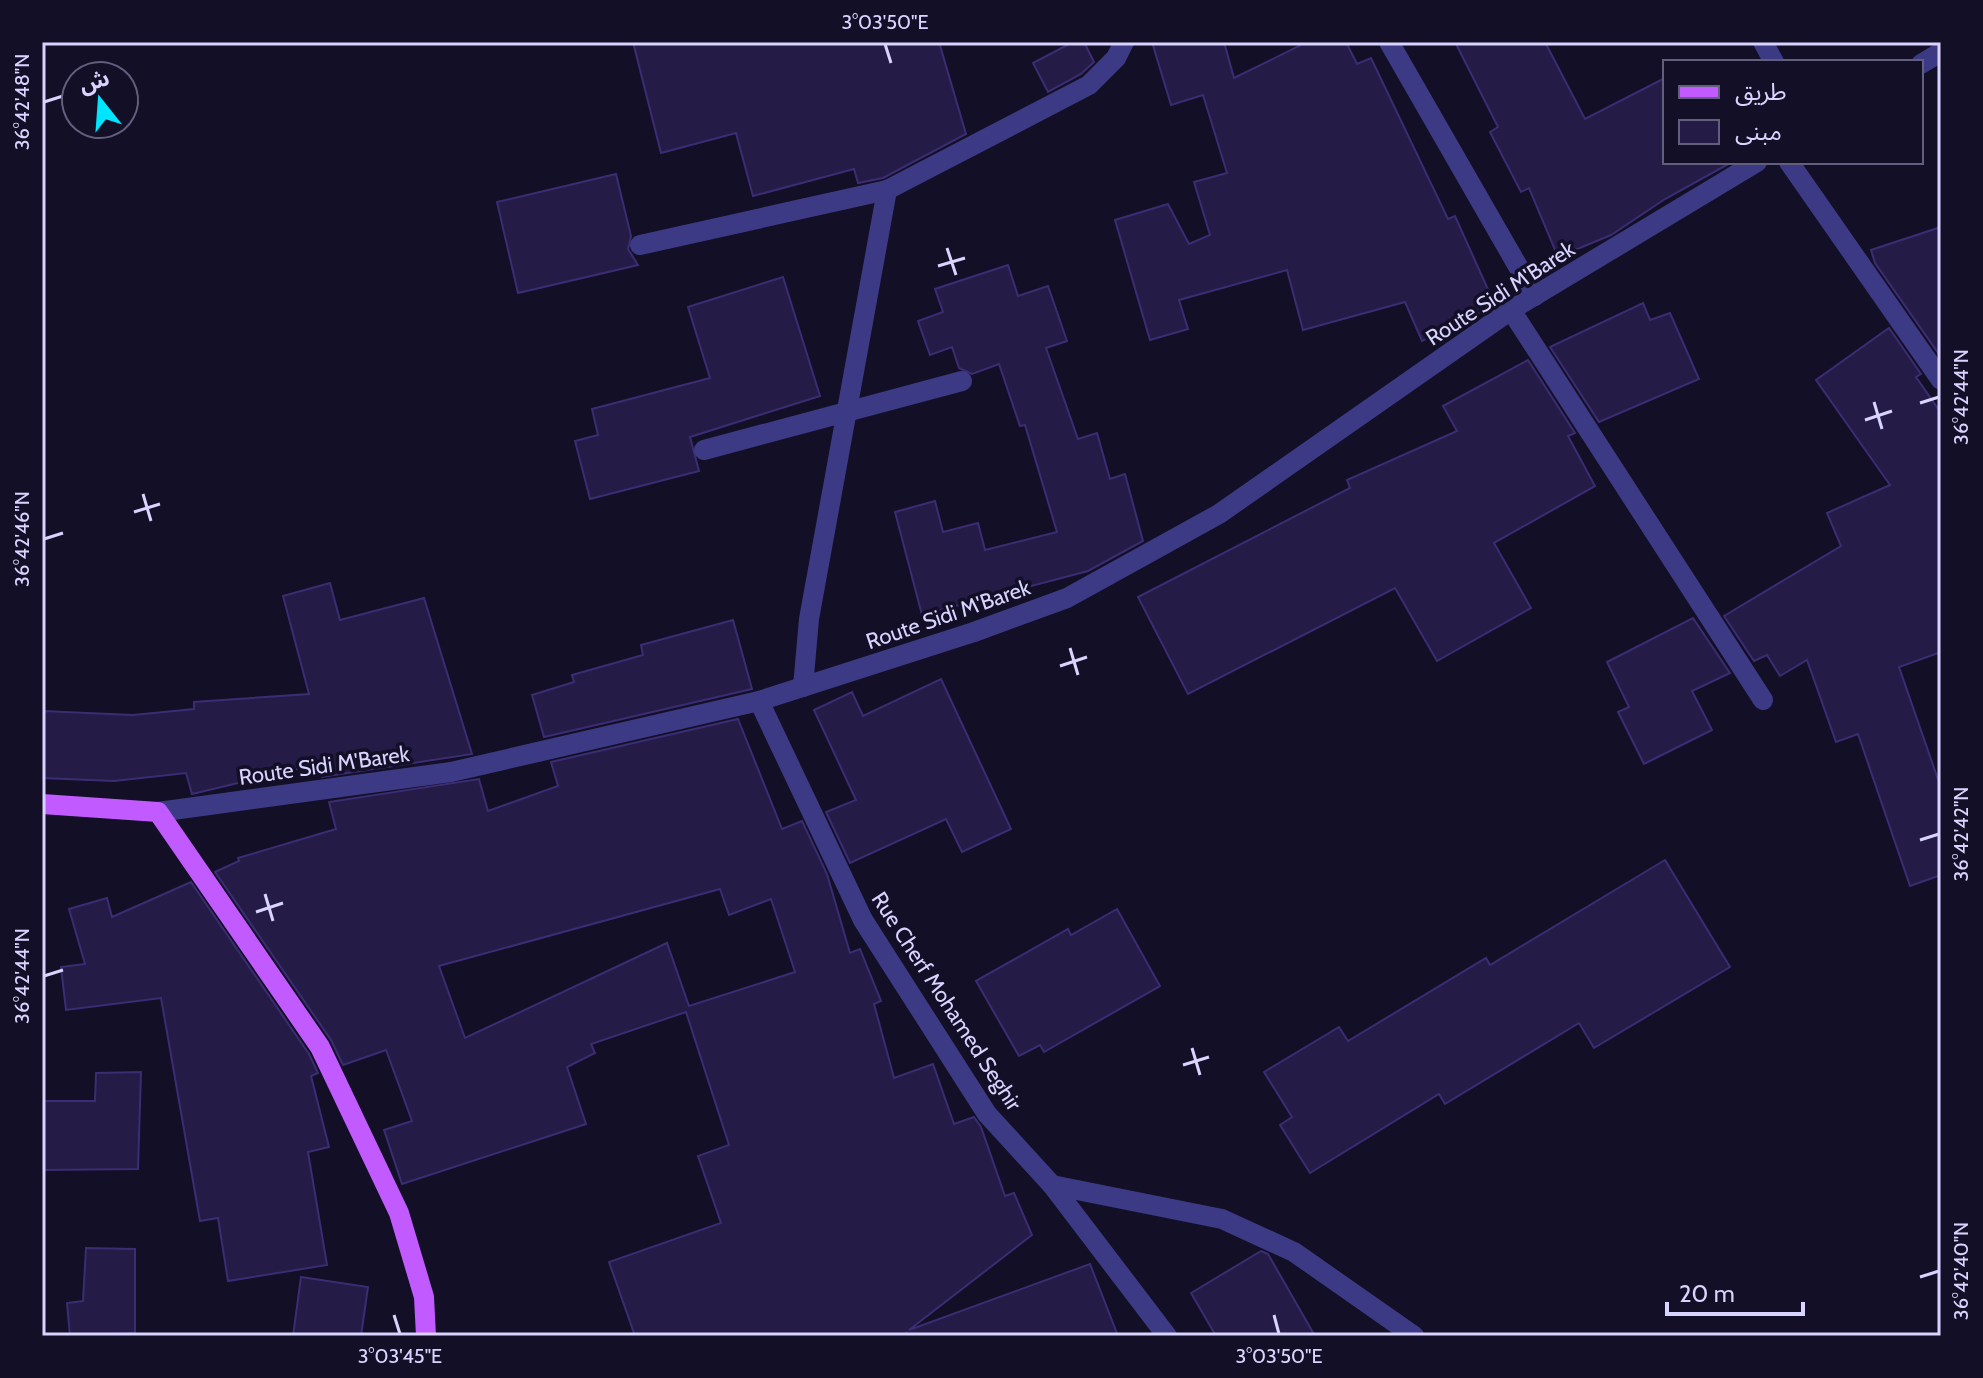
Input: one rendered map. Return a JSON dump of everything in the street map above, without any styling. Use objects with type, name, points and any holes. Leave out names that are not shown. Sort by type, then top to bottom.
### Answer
[{"type":"main road","name":"Route Sidi M'Barek","points":[[42,804],[158,812]]},
{"type":"main road","points":[[158,812],[320,1047],[399,1213],[424,1297],[426,1336]]},
{"type":"street","points":[[640,245],[887,190],[1089,85],[1116,58],[1124,42]]},
{"type":"street","points":[[1389,42],[1535,296]]},
{"type":"street","points":[[1763,42],[1773,60]]},
{"type":"street","points":[[1923,63],[1941,52]]},
{"type":"street","name":"Route Sidi M'Barek","points":[[158,812],[451,772],[759,701],[1040,608],[1142,560],[1219,514],[1511,310],[1754,164]]},
{"type":"street","points":[[1790,164],[1941,380]]},
{"type":"street","points":[[803,687],[809,619],[887,190]]},
{"type":"street","points":[[1511,310],[1763,700]]},
{"type":"street","points":[[704,450],[962,381]]},
{"type":"street","name":"Rue Cherf Mohamed Seghir","points":[[759,701],[863,920],[987,1114],[1052,1185],[1167,1336]]},
{"type":"street","points":[[1052,1185],[1222,1219],[1294,1252],[1414,1336]]},
{"type":"building","points":[[633,42],[939,42],[966,134],[883,178],[858,183],[854,169],[753,196],[736,133],[661,153]]},
{"type":"building","points":[[1073,42],[1084,42],[1094,62],[1081,74],[1048,92],[1033,63]]},
{"type":"building","points":[[1152,42],[1224,42],[1234,78],[1307,42],[1346,42],[1357,64],[1371,58],[1448,219],[1455,216],[1495,305],[1422,341],[1405,302],[1303,330],[1287,270],[1179,300],[1188,329],[1150,340],[1115,220],[1168,204],[1189,244],[1210,235],[1194,182],[1227,173],[1203,95],[1171,105]]},
{"type":"building","points":[[1455,42],[1545,42],[1585,119],[1663,79],[1663,164],[1728,164],[1665,199],[1611,235],[1558,257],[1529,188],[1521,192],[1490,132],[1498,127]]},
{"type":"building","points":[[616,174],[631,236],[628,249],[638,265],[518,293],[497,202]]},
{"type":"building","points":[[1941,227],[1941,357],[1875,263],[1871,250]]},
{"type":"building","points":[[1008,265],[1018,296],[1048,286],[1067,341],[1046,348],[1078,439],[1097,433],[1110,479],[1125,474],[1143,541],[1088,571],[922,615],[895,512],[935,501],[943,532],[978,523],[985,550],[1057,532],[1025,425],[1020,426],[999,364],[972,374],[959,368],[952,347],[930,355],[918,321],[943,312],[935,289]]},
{"type":"building","points":[[783,277],[820,396],[690,437],[699,471],[590,499],[575,441],[598,435],[592,409],[710,378],[688,307]]},
{"type":"building","points":[[1643,303],[1650,320],[1670,313],[1699,379],[1599,422],[1550,347]]},
{"type":"building","points":[[1889,328],[1921,374],[1916,377],[1941,413],[1941,652],[1899,667],[1941,788],[1941,875],[1910,886],[1858,734],[1836,742],[1807,660],[1780,676],[1767,655],[1754,661],[1724,616],[1841,546],[1827,513],[1890,485],[1816,380]]},
{"type":"building","points":[[1528,360],[1575,433],[1568,436],[1595,486],[1494,543],[1531,608],[1437,661],[1395,588],[1188,694],[1138,597],[1350,488],[1347,480],[1457,431],[1443,406]]},
{"type":"building","points":[[330,583],[340,620],[424,598],[472,754],[322,777],[318,764],[192,794],[186,773],[114,781],[42,778],[43,711],[133,715],[194,709],[194,702],[309,694],[283,596]]},
{"type":"building","points":[[1693,618],[1730,673],[1692,691],[1712,730],[1644,764],[1618,712],[1629,707],[1607,662]]},
{"type":"building","points":[[733,620],[752,689],[544,737],[532,695],[574,682],[572,675],[643,655],[641,645]]},
{"type":"building","points":[[941,679],[1011,829],[962,852],[946,819],[850,863],[826,812],[856,800],[814,710],[852,692],[863,716]]},
{"type":"building","points":[[738,719],[782,829],[802,821],[827,874],[850,953],[860,949],[881,1001],[874,1004],[894,1078],[933,1064],[954,1124],[974,1117],[981,1127],[1005,1196],[1014,1193],[1032,1235],[909,1330],[1090,1264],[1118,1336],[906,1336],[906,1333],[902,1336],[635,1336],[609,1262],[721,1223],[698,1156],[729,1145],[686,1012],[591,1044],[595,1053],[567,1067],[586,1124],[402,1184],[384,1130],[412,1121],[386,1050],[343,1065],[331,1040],[215,872],[239,861],[238,858],[336,829],[329,802],[479,779],[488,811],[558,786],[551,762]],"holes":[[[720,889],[729,915],[771,899],[795,972],[689,1006],[667,943],[465,1038],[439,966]]]},
{"type":"building","points":[[1665,860],[1730,967],[1594,1048],[1579,1023],[1445,1104],[1439,1094],[1310,1173],[1280,1125],[1292,1117],[1264,1072],[1339,1027],[1348,1041],[1486,958],[1490,965]]},
{"type":"building","points":[[191,882],[309,1054],[318,1073],[311,1076],[329,1147],[308,1152],[327,1265],[228,1281],[218,1218],[200,1221],[161,998],[66,1010],[61,967],[85,964],[69,909],[107,898],[112,917]]},
{"type":"building","points":[[1117,909],[1160,986],[1044,1052],[1040,1045],[1019,1056],[976,981],[1068,929],[1071,935]]},
{"type":"building","points":[[141,1072],[138,1169],[42,1170],[42,1101],[95,1101],[96,1073]]},
{"type":"building","points":[[86,1248],[135,1249],[135,1333],[70,1336],[67,1303],[83,1301]]},
{"type":"building","points":[[1261,1251],[1268,1254],[1315,1336],[1216,1336],[1191,1293]]},
{"type":"building","points":[[301,1277],[368,1287],[361,1336],[293,1336]]}]
